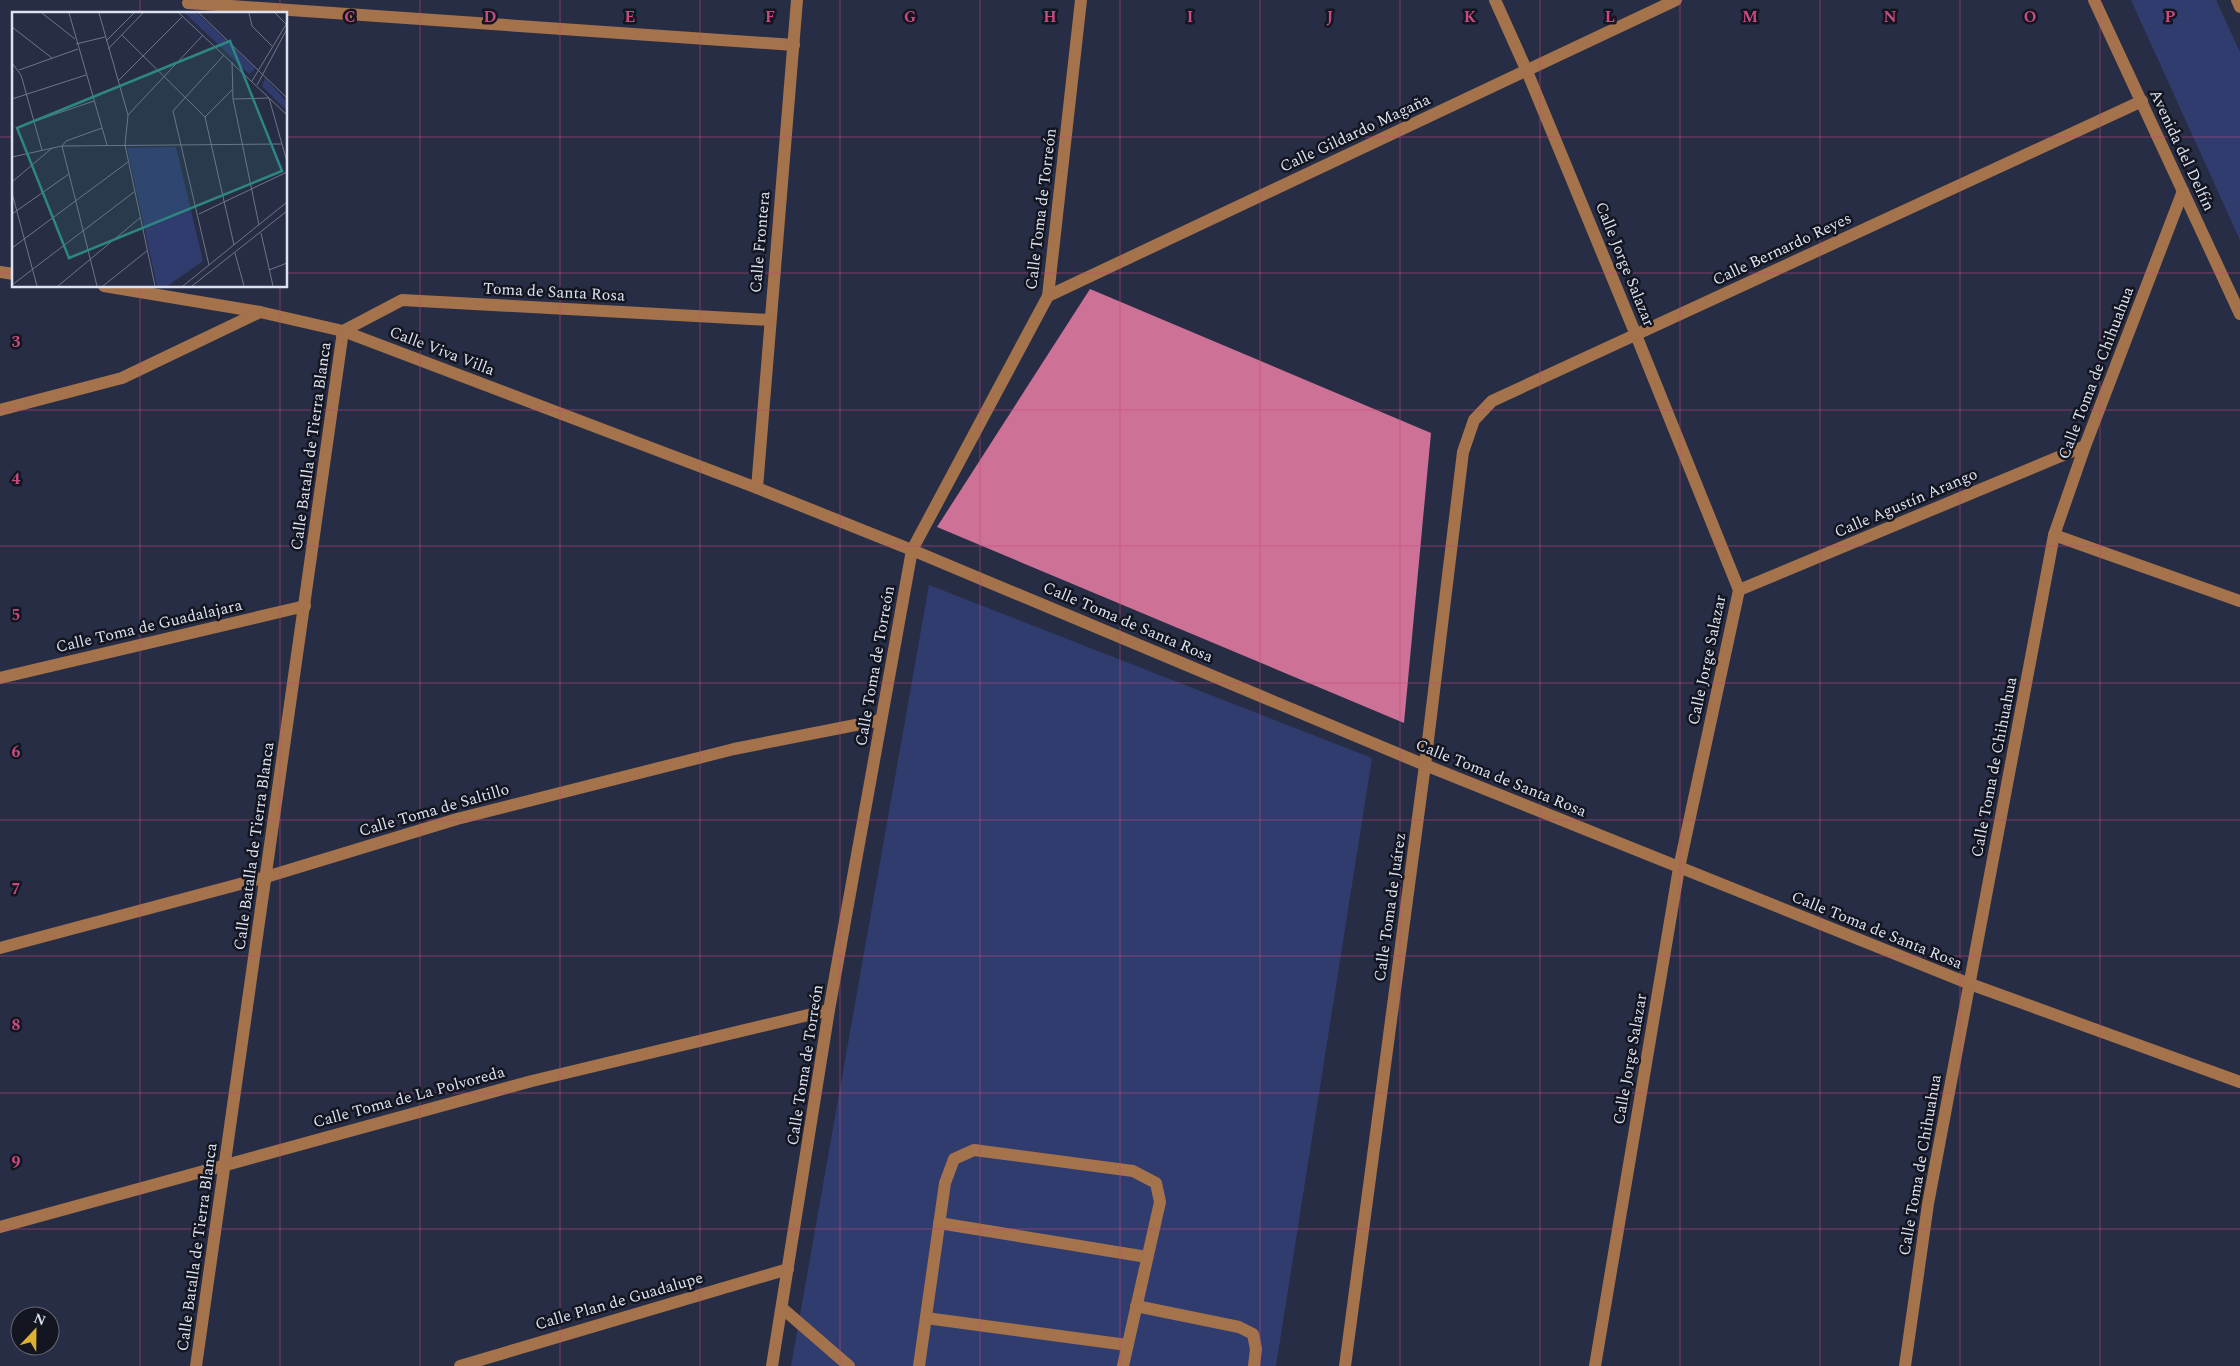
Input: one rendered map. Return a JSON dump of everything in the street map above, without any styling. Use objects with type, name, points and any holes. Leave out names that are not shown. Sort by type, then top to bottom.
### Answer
[{"type":"street","name":"Calle Frontera","points":[[757,488],[797,0]]},
{"type":"street","name":"Calle Toma de Torreón","points":[[772,1366],[830,1010],[912,550],[1048,296],[1081,0]]},
{"type":"street","name":"Calle Jorge Salazar","points":[[1495,0],[1636,334],[1739,590],[1679,868],[1595,1366]]},
{"type":"street","name":"Calle Gildardo Magaña","points":[[1048,296],[1676,0]]},
{"type":"street","name":"Avenida del Delfín","points":[[2094,0],[2240,314]]},
{"type":"street","points":[[2237,0],[2240,7]]},
{"type":"street","points":[[188,5],[794,45]]},
{"type":"street","name":"Calle Bernardo Reyes","points":[[1462,452],[1474,420],[1492,400],[2142,101]]},
{"type":"street","name":"Calle Toma de Chihuahua","points":[[1905,1366],[1928,1204],[2054,535],[2085,446],[2182,191]]},
{"type":"street","name":"Calle Viva Villa","points":[[128,288],[151,290],[260,312],[343,332],[757,488]]},
{"type":"street","name":"Toma de Santa Rosa","points":[[343,332],[402,300],[770,320]]},
{"type":"street","points":[[0,410],[122,378],[260,312]]},
{"type":"street","name":"Calle Batalla de Tierra Blanca","points":[[196,1366],[343,332]]},
{"type":"street","name":"Calle Agustín Arango","points":[[1739,590],[2085,446]]},
{"type":"street","name":"Calle Toma de Juárez","points":[[1345,1366],[1425,765],[1462,452]]},
{"type":"street","name":"Calle Toma de Santa Rosa","points":[[757,488],[912,550],[1425,765],[1679,868],[1970,984],[2240,1082]]},
{"type":"street","points":[[2054,535],[2240,600]]},
{"type":"street","name":"Calle Toma de Guadalajara","points":[[0,678],[304,606]]},
{"type":"street","name":"Calle Toma de Saltillo","points":[[0,948],[266,876],[457,819],[734,749],[881,720]]},
{"type":"street","name":"Calle Toma de La Polvoreda","points":[[0,1227],[532,1081],[830,1010]]},
{"type":"street","points":[[919,1366],[945,1183],[954,1158],[974,1150],[1133,1171],[1156,1183],[1160,1202],[1123,1366]]},
{"type":"street","points":[[940,1224],[1147,1257]]},
{"type":"street","name":"Calle Plan de Guadalupe","points":[[460,1366],[788,1268]]},
{"type":"street","points":[[1136,1306],[1239,1327],[1253,1334],[1256,1349],[1254,1366]]},
{"type":"street","points":[[782,1308],[848,1366]]},
{"type":"street","points":[[926,1318],[1127,1345]]},
{"type":"shaded area","points":[[2131,0],[2216,0],[2240,52],[2240,240]]},
{"type":"shaded area","points":[[929,585],[1372,758],[1276,1366],[791,1366]]},
{"type":"building","points":[[1090,289],[1431,433],[1404,723],[937,527]]}]
